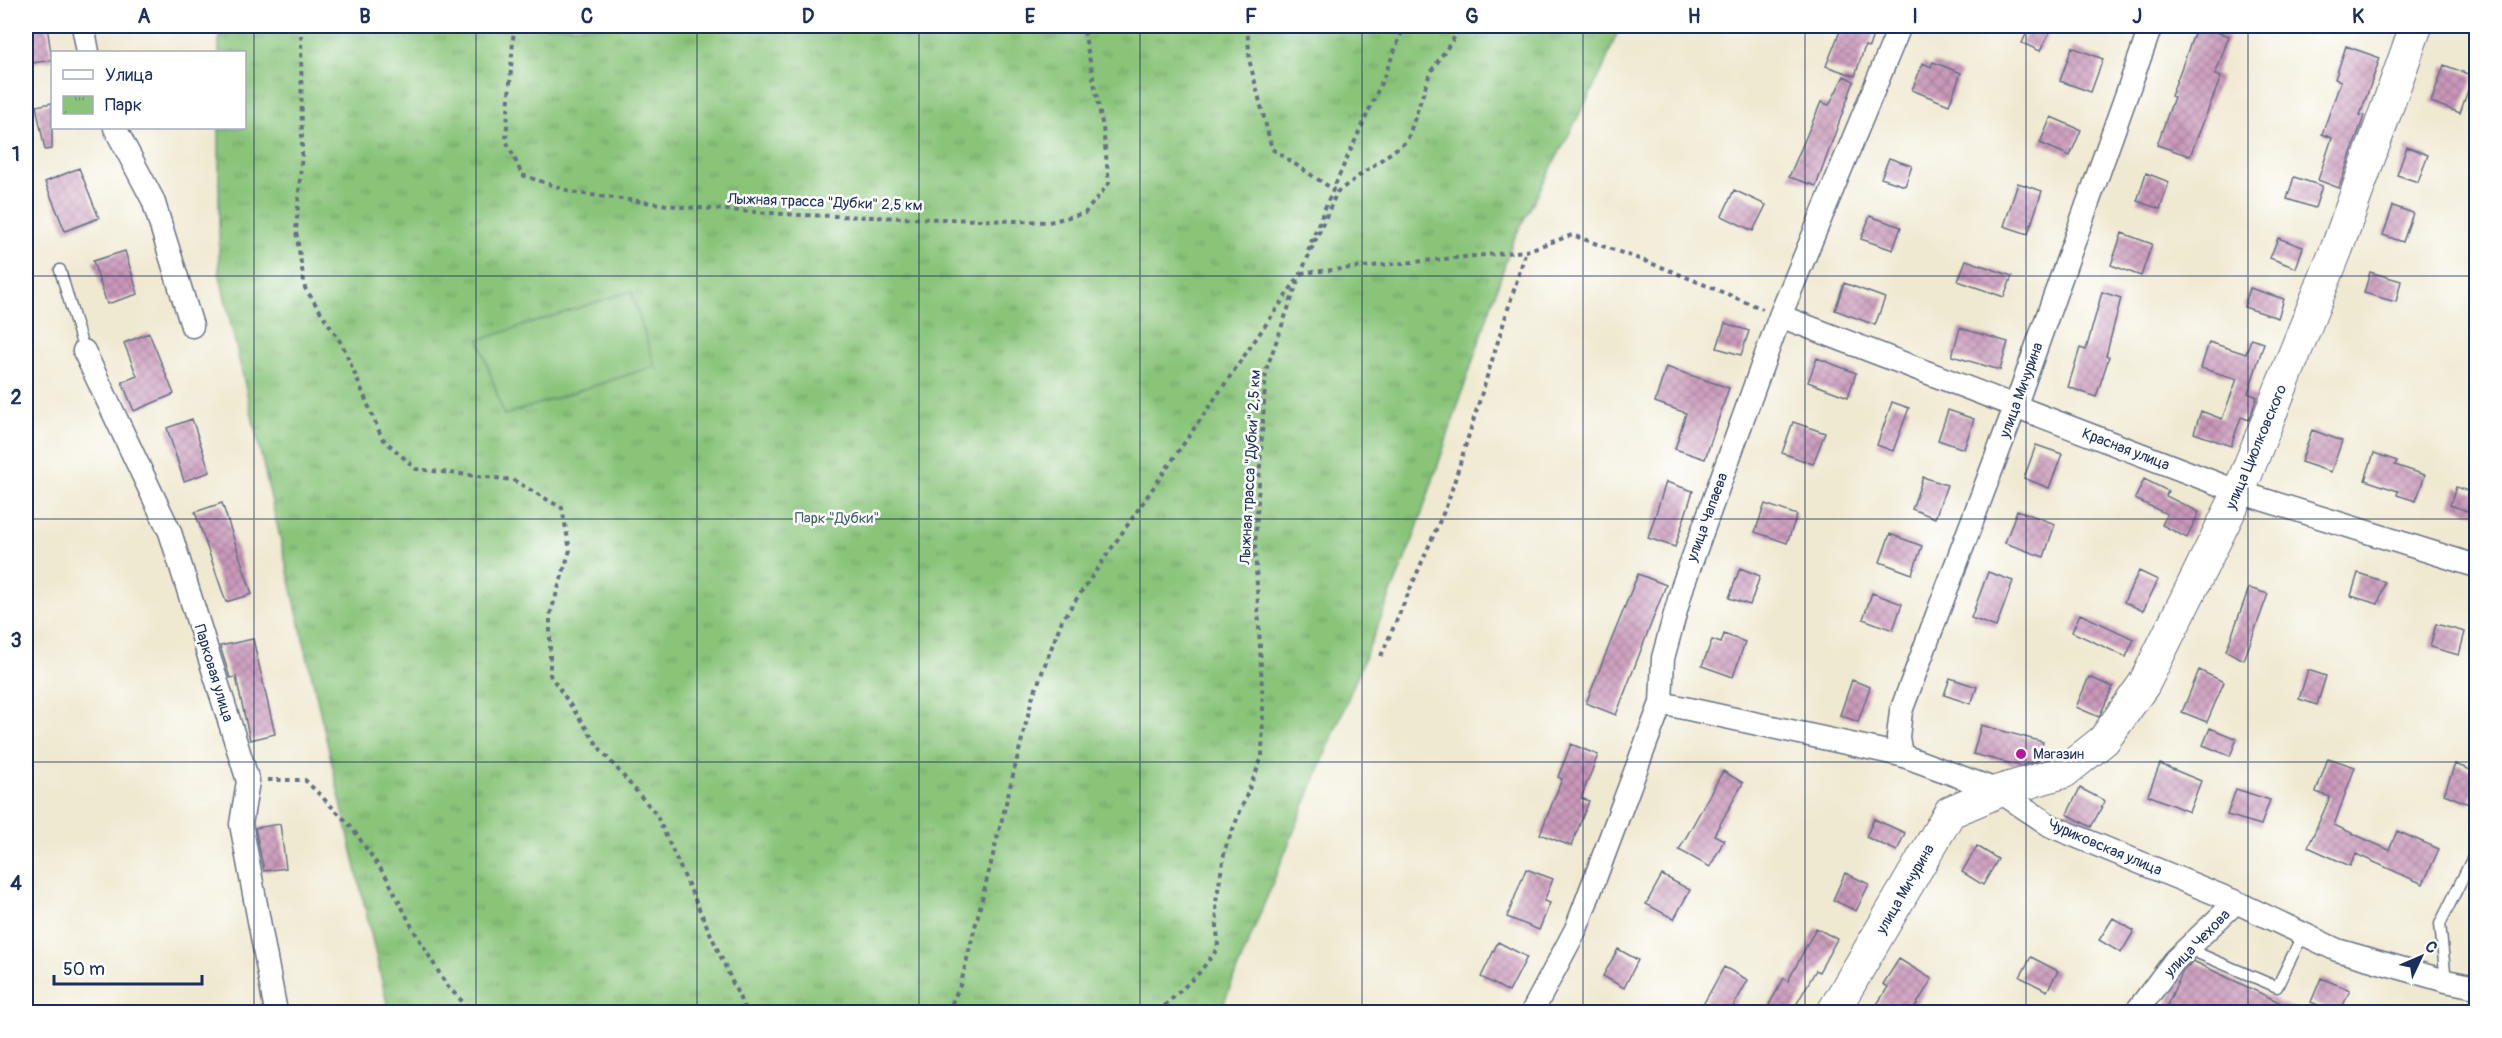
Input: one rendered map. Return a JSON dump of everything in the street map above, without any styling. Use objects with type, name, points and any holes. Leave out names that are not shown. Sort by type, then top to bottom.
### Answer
[{"type":"street","points":[[83,26],[88,51]]},
{"type":"street","name":"улица Чапаева","points":[[1532,1012],[1575,929],[1661,703],[1663,658],[1683,585],[1780,316],[1900,26]]},
{"type":"street","name":"улица Мичурина","points":[[1901,755],[1898,737],[1901,711],[2015,407],[2151,26]]},
{"type":"street","name":"улица Циолковского","points":[[1998,790],[2064,772],[2104,740],[2144,684],[2239,492],[2337,248],[2416,26]]},
{"type":"street","points":[[116,129],[153,200],[192,326]]},
{"type":"street","name":"Красная улица","points":[[1780,316],[2239,492],[2476,566]]},
{"type":"street","name":"Парковая улица","points":[[84,351],[170,532],[248,780],[241,824],[276,1012]]},
{"type":"street","name":"Чуриковская улица","points":[[1661,703],[1901,755],[1998,790],[2050,826],[2236,902],[2337,950],[2446,981],[2476,987]]},
{"type":"street","name":"улица Мичурина","points":[[1833,1012],[1950,812],[1998,790]]},
{"type":"street","name":"улица Чехова","points":[[2136,1012],[2175,960],[2236,902]]},
{"type":"lane","points":[[60,270],[84,351]]},
{"type":"lane","points":[[2446,981],[2440,924],[2476,851]]},
{"type":"lane","points":[[2187,948],[2277,987],[2304,934]]},
{"type":"path","points":[[301,26],[302,153],[296,231],[305,288],[343,346],[382,438],[416,469],[513,480],[562,508],[570,550],[550,615],[550,675],[601,750],[656,814],[746,1012]]},
{"type":"path","name":"Лыжная трасса \"Дубки\" 2,5 км","points":[[514,26],[506,140],[522,175],[576,194],[683,207],[799,215],[1050,222],[1085,213],[1109,183],[1103,128],[1083,26]]},
{"type":"path","points":[[1247,26],[1250,63],[1272,149],[1335,191]]},
{"type":"path","points":[[948,1012],[961,983],[1032,699],[1062,620],[1300,274],[1392,60],[1404,26]]},
{"type":"path","points":[[1335,191],[1407,141],[1430,73],[1462,26]]},
{"type":"path","points":[[1300,274],[1526,251],[1572,235],[1664,268],[1780,316]]},
{"type":"path","points":[[1381,656],[1448,502],[1526,251]]},
{"type":"path","name":"Лыжная трасса \"Дубки\" 2,5 км","points":[[1158,1012],[1198,973],[1218,948],[1216,902],[1226,849],[1262,757],[1263,708],[1255,546],[1266,370],[1300,274]]},
{"type":"path","points":[[248,780],[304,780],[350,825],[387,878],[413,929],[447,986],[473,1012]]},
{"type":"green space","name":"Парк \"Дубки\"","points":[[219,26],[1620,26],[1602,71],[1512,243],[1414,537],[1220,1012],[389,1012],[219,272],[219,129],[246,129],[246,51],[219,51]]},
{"type":"green space","points":[[631,291],[655,366],[504,415],[479,340]]},
{"type":"building","points":[[47,26],[51,60],[26,64],[26,29]]},
{"type":"building","points":[[1842,26],[1876,26],[1869,47],[1865,46],[1855,76],[1826,66]]},
{"type":"building","points":[[2030,26],[2053,26],[2040,51],[2022,43]]},
{"type":"building","points":[[2197,26],[2229,36],[2215,75],[2221,77],[2190,156],[2157,145],[2174,97],[2171,96]]},
{"type":"building","points":[[2346,46],[2380,58],[2360,115],[2364,116],[2339,188],[2318,180],[2332,138],[2322,134],[2341,81],[2335,79]]},
{"type":"building","points":[[2072,47],[2103,59],[2091,92],[2060,81]]},
{"type":"building","points":[[1933,62],[1961,73],[1949,105],[1912,90],[1923,63],[1931,67]]},
{"type":"building","points":[[2444,65],[2473,76],[2460,113],[2431,102]]},
{"type":"building","points":[[1844,76],[1854,81],[1816,186],[1789,177],[1821,102],[1829,105]]},
{"type":"building","points":[[51,103],[52,149],[45,150],[36,106]]},
{"type":"building","points":[[2051,117],[2081,130],[2070,156],[2040,143]]},
{"type":"building","points":[[2407,147],[2428,155],[2418,182],[2397,175]]},
{"type":"building","points":[[1889,158],[1912,166],[1905,186],[1881,178]]},
{"type":"building","points":[[79,168],[99,218],[65,231],[45,182]]},
{"type":"building","points":[[2146,173],[2169,182],[2160,209],[2137,201]]},
{"type":"building","points":[[2294,177],[2322,186],[2315,208],[2287,199]]},
{"type":"building","points":[[2018,183],[2042,191],[2028,234],[2004,226]]},
{"type":"building","points":[[1734,190],[1766,205],[1753,231],[1722,216]]},
{"type":"building","points":[[2393,206],[2413,213],[2403,242],[2383,235]]},
{"type":"building","points":[[1870,216],[1901,227],[1893,250],[1861,239]]},
{"type":"building","points":[[2122,233],[2152,244],[2141,276],[2111,265]]},
{"type":"building","points":[[2278,238],[2303,247],[2296,268],[2270,258]]},
{"type":"building","points":[[125,251],[138,294],[107,304],[93,261]]},
{"type":"building","points":[[1966,260],[2012,276],[2004,297],[1958,281]]},
{"type":"building","points":[[2370,272],[2401,281],[2396,302],[2364,293]]},
{"type":"building","points":[[1844,283],[1885,298],[1875,325],[1835,310]]},
{"type":"building","points":[[2250,288],[2284,299],[2278,318],[2244,307]]},
{"type":"building","points":[[2102,292],[2121,298],[2106,356],[2109,357],[2096,397],[2068,387],[2080,348],[2086,350]]},
{"type":"building","points":[[1725,323],[1749,331],[1741,355],[1717,348]]},
{"type":"building","points":[[1960,328],[2008,342],[2000,370],[1952,356]]},
{"type":"building","points":[[149,333],[174,394],[134,411],[122,382],[137,376],[124,343]]},
{"type":"building","points":[[2251,339],[2264,343],[2248,393],[2257,397],[2249,420],[2241,417],[2231,446],[2194,433],[2201,411],[2222,419],[2237,379],[2201,368],[2209,342],[2246,354]]},
{"type":"building","points":[[1817,358],[1856,373],[1848,397],[1808,382]]},
{"type":"building","points":[[1666,367],[1729,388],[1705,459],[1675,449],[1686,413],[1655,402]]},
{"type":"building","points":[[1892,402],[1909,408],[1893,451],[1877,445]]},
{"type":"building","points":[[1948,410],[1974,419],[1964,449],[1938,440]]},
{"type":"building","points":[[192,419],[210,472],[184,481],[167,428]]},
{"type":"building","points":[[1793,422],[1825,433],[1813,464],[1782,453]]},
{"type":"building","points":[[2312,430],[2342,441],[2331,472],[2301,462]]},
{"type":"building","points":[[2036,445],[2062,454],[2049,488],[2024,478]]},
{"type":"building","points":[[2374,453],[2397,461],[2395,465],[2425,475],[2416,501],[2397,495],[2398,491],[2365,480]]},
{"type":"building","points":[[1923,477],[1947,485],[1935,518],[1912,509]]},
{"type":"building","points":[[2144,479],[2168,491],[2166,496],[2199,512],[2187,538],[2162,525],[2167,514],[2135,499]]},
{"type":"building","points":[[1666,482],[1693,491],[1675,547],[1648,538]]},
{"type":"building","points":[[2456,487],[2476,494],[2476,514],[2450,505]]},
{"type":"building","points":[[222,503],[252,594],[226,602],[195,512]]},
{"type":"building","points":[[1765,504],[1797,515],[1787,543],[1755,532]]},
{"type":"building","points":[[2017,510],[2055,524],[2044,557],[2005,543]]},
{"type":"building","points":[[1890,534],[1922,546],[1912,574],[1880,562]]},
{"type":"building","points":[[1740,568],[1760,576],[1750,605],[1729,598]]},
{"type":"building","points":[[2139,571],[2158,580],[2143,611],[2124,602]]},
{"type":"building","points":[[1988,572],[2013,581],[1996,627],[1971,618]]},
{"type":"building","points":[[2358,573],[2385,582],[2378,604],[2351,596]]},
{"type":"building","points":[[1638,574],[1666,585],[1616,715],[1586,703]]},
{"type":"building","points":[[2249,588],[2268,594],[2244,660],[2226,651]]},
{"type":"building","points":[[1872,593],[1902,604],[1893,630],[1863,619]]},
{"type":"building","points":[[2080,614],[2134,639],[2126,657],[2072,632]]},
{"type":"building","points":[[2436,624],[2465,632],[2459,655],[2430,647]]},
{"type":"building","points":[[1724,634],[1745,642],[1733,677],[1702,666],[1712,640],[1721,643]]},
{"type":"building","points":[[253,639],[275,734],[250,740],[236,677],[230,678],[220,646]]},
{"type":"building","points":[[2199,670],[2224,682],[2207,722],[2182,712]]},
{"type":"building","points":[[2308,670],[2326,676],[2317,705],[2299,699]]},
{"type":"building","points":[[2089,677],[2113,687],[2099,717],[2076,707]]},
{"type":"building","points":[[1950,678],[1977,687],[1971,704],[1944,695]]},
{"type":"building","points":[[1852,680],[1870,687],[1858,722],[1840,715]]},
{"type":"building","points":[[1981,725],[2043,742],[2038,761],[2020,766],[1973,754]]},
{"type":"building","points":[[2210,728],[2237,739],[2230,756],[2203,745]]},
{"type":"building","points":[[1571,744],[1598,755],[1581,798],[1589,801],[1571,846],[1540,834],[1562,779],[1558,777]]},
{"type":"building","points":[[2328,758],[2355,767],[2334,825],[2389,850],[2397,831],[2439,849],[2423,884],[2356,854],[2350,866],[2308,847],[2330,797],[2316,792]]},
{"type":"building","points":[[2160,764],[2201,781],[2189,812],[2148,795]]},
{"type":"building","points":[[2455,764],[2476,772],[2476,784],[2469,804],[2444,794]]},
{"type":"building","points":[[1723,771],[1743,783],[1714,835],[1724,840],[1710,867],[1679,850]]},
{"type":"building","points":[[2080,788],[2105,801],[2091,827],[2067,814]]},
{"type":"building","points":[[2236,789],[2270,800],[2261,825],[2227,815]]},
{"type":"building","points":[[1874,819],[1905,833],[1897,851],[1866,837]]},
{"type":"building","points":[[280,824],[286,868],[264,871],[255,828]]},
{"type":"building","points":[[1977,846],[1998,859],[1983,885],[1962,872]]},
{"type":"building","points":[[1526,869],[1553,879],[1544,901],[1550,903],[1539,930],[1507,917]]},
{"type":"building","points":[[1845,873],[1869,884],[1856,911],[1833,900]]},
{"type":"building","points":[[1662,875],[1690,890],[1674,919],[1646,904]]},
{"type":"building","points":[[2113,918],[2134,931],[2121,953],[2099,940]]},
{"type":"building","points":[[1816,928],[1837,939],[1819,972],[1816,970],[1792,1012],[1765,1012],[1784,978],[1788,981]]},
{"type":"building","points":[[1498,942],[1527,957],[1509,992],[1481,977]]},
{"type":"building","points":[[1618,949],[1638,960],[1624,988],[1603,976]]},
{"type":"building","points":[[2031,957],[2058,971],[2047,991],[2020,977]]},
{"type":"building","points":[[1899,959],[1932,979],[1912,1012],[1872,1012],[1888,987],[1883,984]]},
{"type":"building","points":[[2193,961],[2300,1012],[2164,1012],[2183,971]]},
{"type":"building","points":[[1724,967],[1748,980],[1730,1012],[1699,1012]]},
{"type":"building","points":[[2321,978],[2350,990],[2340,1012],[2311,1002]]},
{"type":"place","name":"Магазин","points":[[2021,754]]}]
